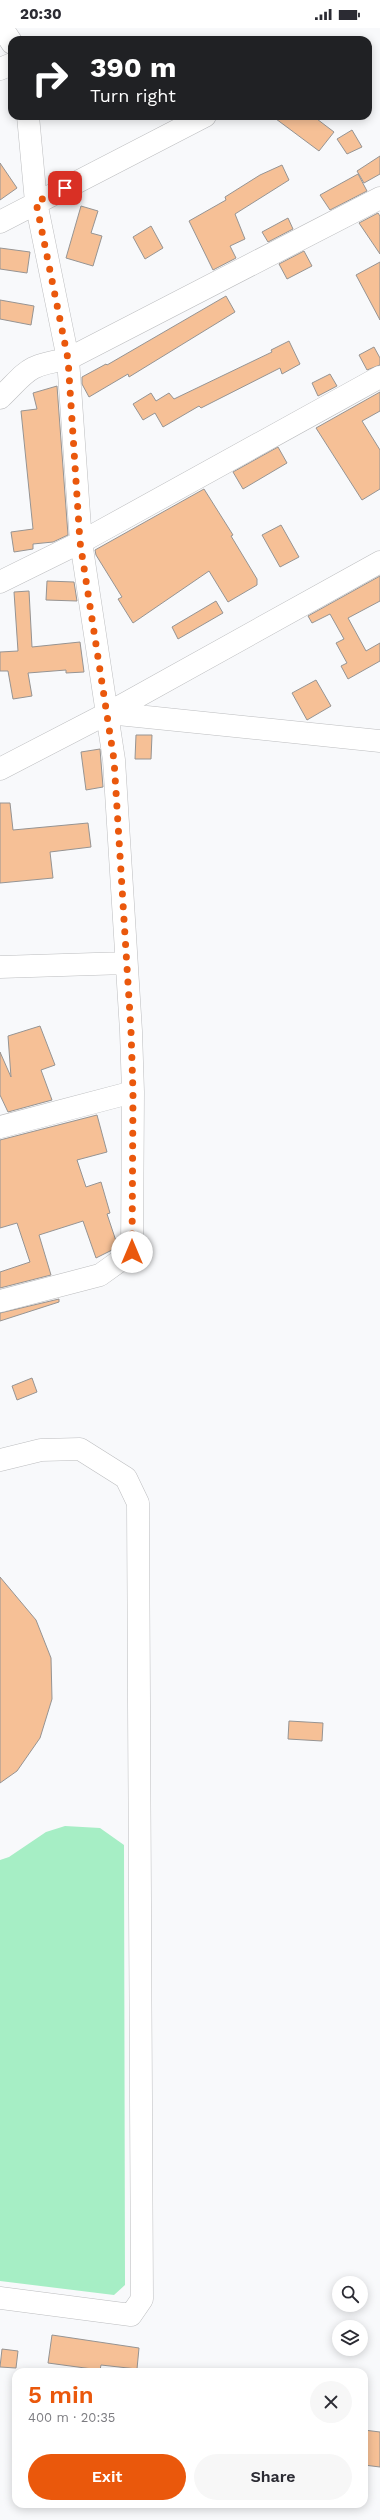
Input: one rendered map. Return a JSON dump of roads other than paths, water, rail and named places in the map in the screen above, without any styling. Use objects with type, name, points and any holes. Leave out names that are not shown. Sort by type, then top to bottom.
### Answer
[{"type":"street","points":[[2,28],[8,37]]},
{"type":"street","points":[[0,1301],[100,1275],[132,1252],[133,1092],[114,760],[108,713],[80,542],[68,359],[36,202],[28,120]]},
{"type":"street","points":[[0,222],[36,202],[198,120]]},
{"type":"street","points":[[0,398],[28,371],[40,364],[68,359],[380,198]]},
{"type":"street","points":[[0,582],[80,542],[380,378]]},
{"type":"street","points":[[0,770],[108,713],[380,562]]},
{"type":"street","points":[[108,713],[378,740]]},
{"type":"street","points":[[0,967],[126,963]]},
{"type":"street","points":[[0,1127],[133,1092]]},
{"type":"street","points":[[0,1460],[41,1450],[80,1449],[126,1478],[138,1503],[142,2299],[131,2315],[0,2298]]}]
